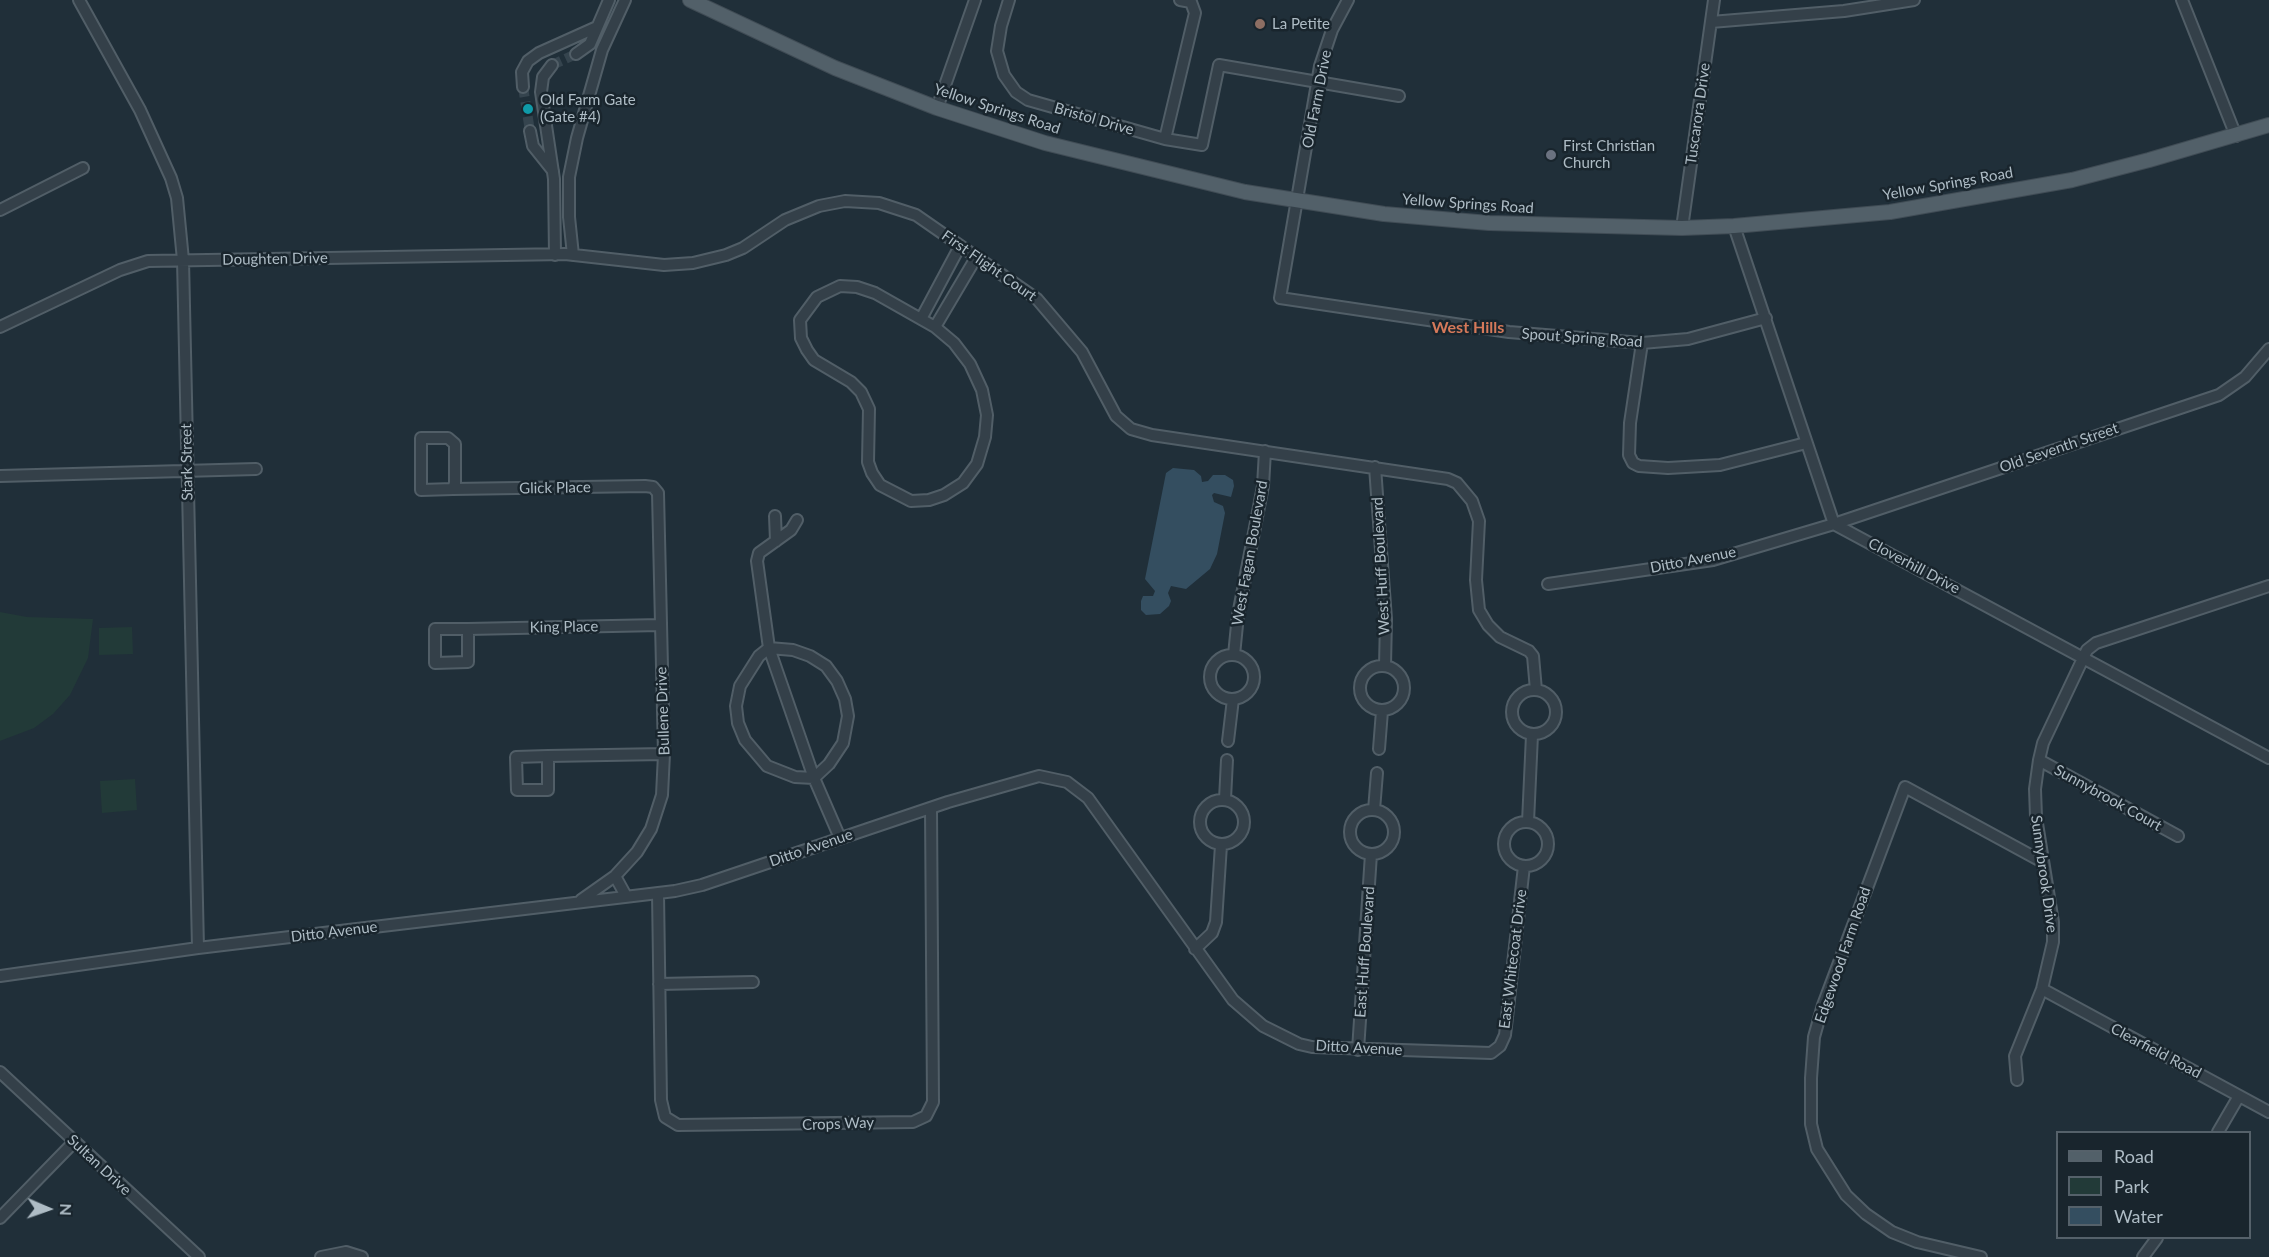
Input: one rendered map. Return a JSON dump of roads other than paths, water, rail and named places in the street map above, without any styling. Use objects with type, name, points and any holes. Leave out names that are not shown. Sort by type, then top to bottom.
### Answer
[{"type":"main road","name":"Yellow Springs Road","points":[[690,0],[835,68],[937,108],[1023,137],[1115,163],[1298,202],[1384,214],[1488,223],[1682,228],[1734,226],[1934,206],[2072,180],[2236,136],[2269,124]]},
{"type":"street","name":"Stark Street","points":[[79,0],[133,96],[171,178],[177,198],[183,260],[198,948]]},
{"type":"street","points":[[576,54],[590,44],[609,0]]},
{"type":"street","points":[[564,255],[569,177],[577,138],[602,50],[625,0]]},
{"type":"street","points":[[937,108],[975,0]]},
{"type":"street","name":"Bristol Drive","points":[[1009,0],[1000,26],[998,51],[1004,75],[1016,92],[1028,100],[1165,139],[1202,145],[1219,65],[1317,82]]},
{"type":"street","points":[[1165,139],[1195,13],[1191,2],[1180,0]]},
{"type":"street","name":"Old Farm Drive","points":[[1298,202],[1317,82],[1332,30],[1348,0]]},
{"type":"street","name":"Tuscarora Drive","points":[[1682,228],[1714,0]]},
{"type":"street","points":[[1711,22],[1844,11],[1914,0]]},
{"type":"street","points":[[2182,0],[2236,136]]},
{"type":"street","points":[[523,87],[522,72],[528,61],[539,53],[597,27]]},
{"type":"street","points":[[552,65],[543,77],[540,92],[564,255]]},
{"type":"street","points":[[1317,82],[1399,96]]},
{"type":"street","points":[[530,131],[533,146],[553,171]]},
{"type":"street","points":[[0,210],[83,168]]},
{"type":"street","name":"First Flight Court","points":[[564,255],[664,265],[693,262],[743,248],[785,220],[807,210],[845,201],[879,203],[916,215],[1037,299],[1068,334],[1093,370],[1116,416],[1123,425],[1152,435],[1448,479],[1467,492],[1479,521],[1476,597],[1483,618],[1500,637],[1529,651],[1533,656],[1536,690]]},
{"type":"street","name":"Spout Spring Road","points":[[1298,202],[1280,298],[1509,332],[1642,343],[1688,339],[1766,318]]},
{"type":"street","points":[[1734,226],[1834,524]]},
{"type":"street","points":[[921,319],[960,246]]},
{"type":"street","name":"Doughten Drive","points":[[0,327],[137,264],[183,260],[564,255]]},
{"type":"street","points":[[935,327],[976,256]]},
{"type":"street","points":[[840,286],[857,287],[875,293],[935,327],[954,343],[970,364],[982,390],[987,416],[985,437],[977,464],[963,483],[944,495],[928,500],[911,501],[880,485],[872,473],[868,462],[869,409],[861,392],[851,382],[819,363],[807,350],[801,338],[800,320],[817,297],[840,286]]},
{"type":"street","points":[[1642,343],[1630,423],[1629,455],[1633,463],[1639,466],[1668,468],[1720,465],[1806,443]]},
{"type":"street","name":"Old Seventh Street","points":[[1834,524],[2219,395],[2245,377],[2269,349]]},
{"type":"street","name":"Glick Place","points":[[453,489],[455,444],[448,438],[421,438],[421,490],[645,486],[656,489]]},
{"type":"street","name":"West Fagan Boulevard","points":[[1234,655],[1238,615],[1263,486],[1265,451]]},
{"type":"street","name":"West Huff Boulevard","points":[[1375,467],[1386,619],[1385,666]]},
{"type":"street","points":[[0,476],[256,470]]},
{"type":"street","name":"Bullene Drive","points":[[580,901],[615,876],[637,852],[651,829],[662,795],[664,754],[656,489]]},
{"type":"street","points":[[775,516],[776,541]]},
{"type":"street","points":[[797,520],[791,530],[759,553],[757,561],[769,648],[814,778],[840,838]]},
{"type":"street","name":"Ditto Avenue","points":[[1548,584],[1713,560],[1834,524]]},
{"type":"street","name":"Cloverhill Drive","points":[[1834,524],[2085,657],[2235,742],[2269,758]]},
{"type":"street","name":"Sunnybrook Drive","points":[[2017,1080],[2015,1056],[2051,960],[2053,932],[2041,861],[2035,789],[2039,760],[2043,743],[2087,650],[2096,643],[2269,586]]},
{"type":"street","name":"King Place","points":[[468,628],[468,662],[435,663],[435,629],[468,628],[660,625]]},
{"type":"street","points":[[769,648],[781,648],[810,656],[826,666],[837,681],[845,699],[848,716],[843,743],[829,764],[814,778],[795,777],[766,766],[750,748],[738,723],[736,706],[740,686],[759,656],[769,648]]},
{"type":"street","points":[[1234,655],[1244,659],[1252,667],[1254,678],[1251,688],[1243,696],[1233,699],[1217,693],[1210,676],[1218,661],[1234,655]]},
{"type":"street","points":[[1385,666],[1395,670],[1403,678],[1405,690],[1401,700],[1393,708],[1382,711],[1366,703],[1360,687],[1368,671],[1385,666]]},
{"type":"street","points":[[1536,690],[1551,698],[1557,714],[1549,729],[1532,735],[1517,727],[1512,710],[1520,695],[1536,690]]},
{"type":"street","points":[[1228,741],[1233,699]]},
{"type":"street","points":[[1378,749],[1382,711]]},
{"type":"street","points":[[1528,822],[1532,735]]},
{"type":"street","points":[[548,756],[664,754]]},
{"type":"street","points":[[1225,799],[1227,760]]},
{"type":"street","name":"Sunnybrook Court","points":[[2039,760],[2178,836]]},
{"type":"street","points":[[1374,810],[1377,773]]},
{"type":"street","name":"Ditto Avenue","points":[[0,976],[198,948],[658,893],[702,885],[931,808],[1039,776],[1067,782],[1088,798],[1233,1000],[1263,1026],[1299,1044],[1358,1050],[1491,1053],[1497,1049]]},
{"type":"street","name":"Edgewood Farm Road","points":[[1981,1257],[1917,1242],[1892,1232],[1866,1214],[1840,1187],[1817,1149],[1811,1124],[1814,1037],[1822,1005],[1905,787],[2041,861]]},
{"type":"street","points":[[1225,799],[1236,804],[1243,812],[1245,824],[1241,835],[1233,842],[1221,845],[1210,841],[1202,832],[1200,820],[1204,809],[1213,801],[1225,799]]},
{"type":"street","name":"Crops Way","points":[[658,893],[661,1100],[665,1117],[671,1123],[678,1125],[802,1126],[914,1122],[921,1119],[930,1109],[934,1092],[931,808]]},
{"type":"street","points":[[1374,810],[1389,818],[1394,834],[1386,849],[1371,854],[1356,848],[1352,842],[1350,826],[1359,814],[1374,810]]},
{"type":"street","points":[[1528,822],[1543,829],[1548,846],[1540,861],[1524,866],[1509,858],[1504,842],[1511,827],[1528,822]]},
{"type":"street","points":[[1195,949],[1212,933],[1216,921],[1221,845]]},
{"type":"street","name":"East Huff Boulevard","points":[[1358,1050],[1371,854]]},
{"type":"street","name":"East Whitecoat Drive","points":[[1497,1049],[1505,1035],[1524,866]]},
{"type":"street","points":[[615,876],[626,896]]},
{"type":"street","points":[[659,984],[753,982]]},
{"type":"street","name":"Clearfield Road","points":[[2042,989],[2269,1112]]},
{"type":"street","name":"Sultan Drive","points":[[0,1072],[199,1257]]},
{"type":"street","points":[[2219,1131],[2239,1096]]},
{"type":"street","points":[[0,1218],[74,1142]]},
{"type":"street","points":[[2143,1257],[2156,1239]]},
{"type":"street","points":[[321,1257],[346,1252],[362,1257]]},
{"type":"water","points":[[1173,468],[1194,470],[1201,476],[1202,482],[1208,481],[1213,475],[1225,475],[1233,480],[1234,486],[1231,497],[1214,493],[1212,495],[1214,502],[1223,506],[1225,513],[1217,554],[1210,569],[1186,589],[1171,586],[1168,593],[1171,601],[1169,606],[1160,614],[1146,615],[1141,610],[1141,601],[1143,596],[1153,596],[1155,591],[1145,579],[1166,473]]},
{"type":"tunnel","points":[[552,65],[576,54]]},
{"type":"tunnel","points":[[523,87],[530,131]]},
{"type":"place","name":"La Petite","points":[[1260,24]]},
{"type":"place","name":"Old Farm Gate (Gate #4)","points":[[528,109]]},
{"type":"place","name":"First Christian Church","points":[[1551,155]]},
{"type":"district","name":"West Hills","points":[[1468,328]]}]
